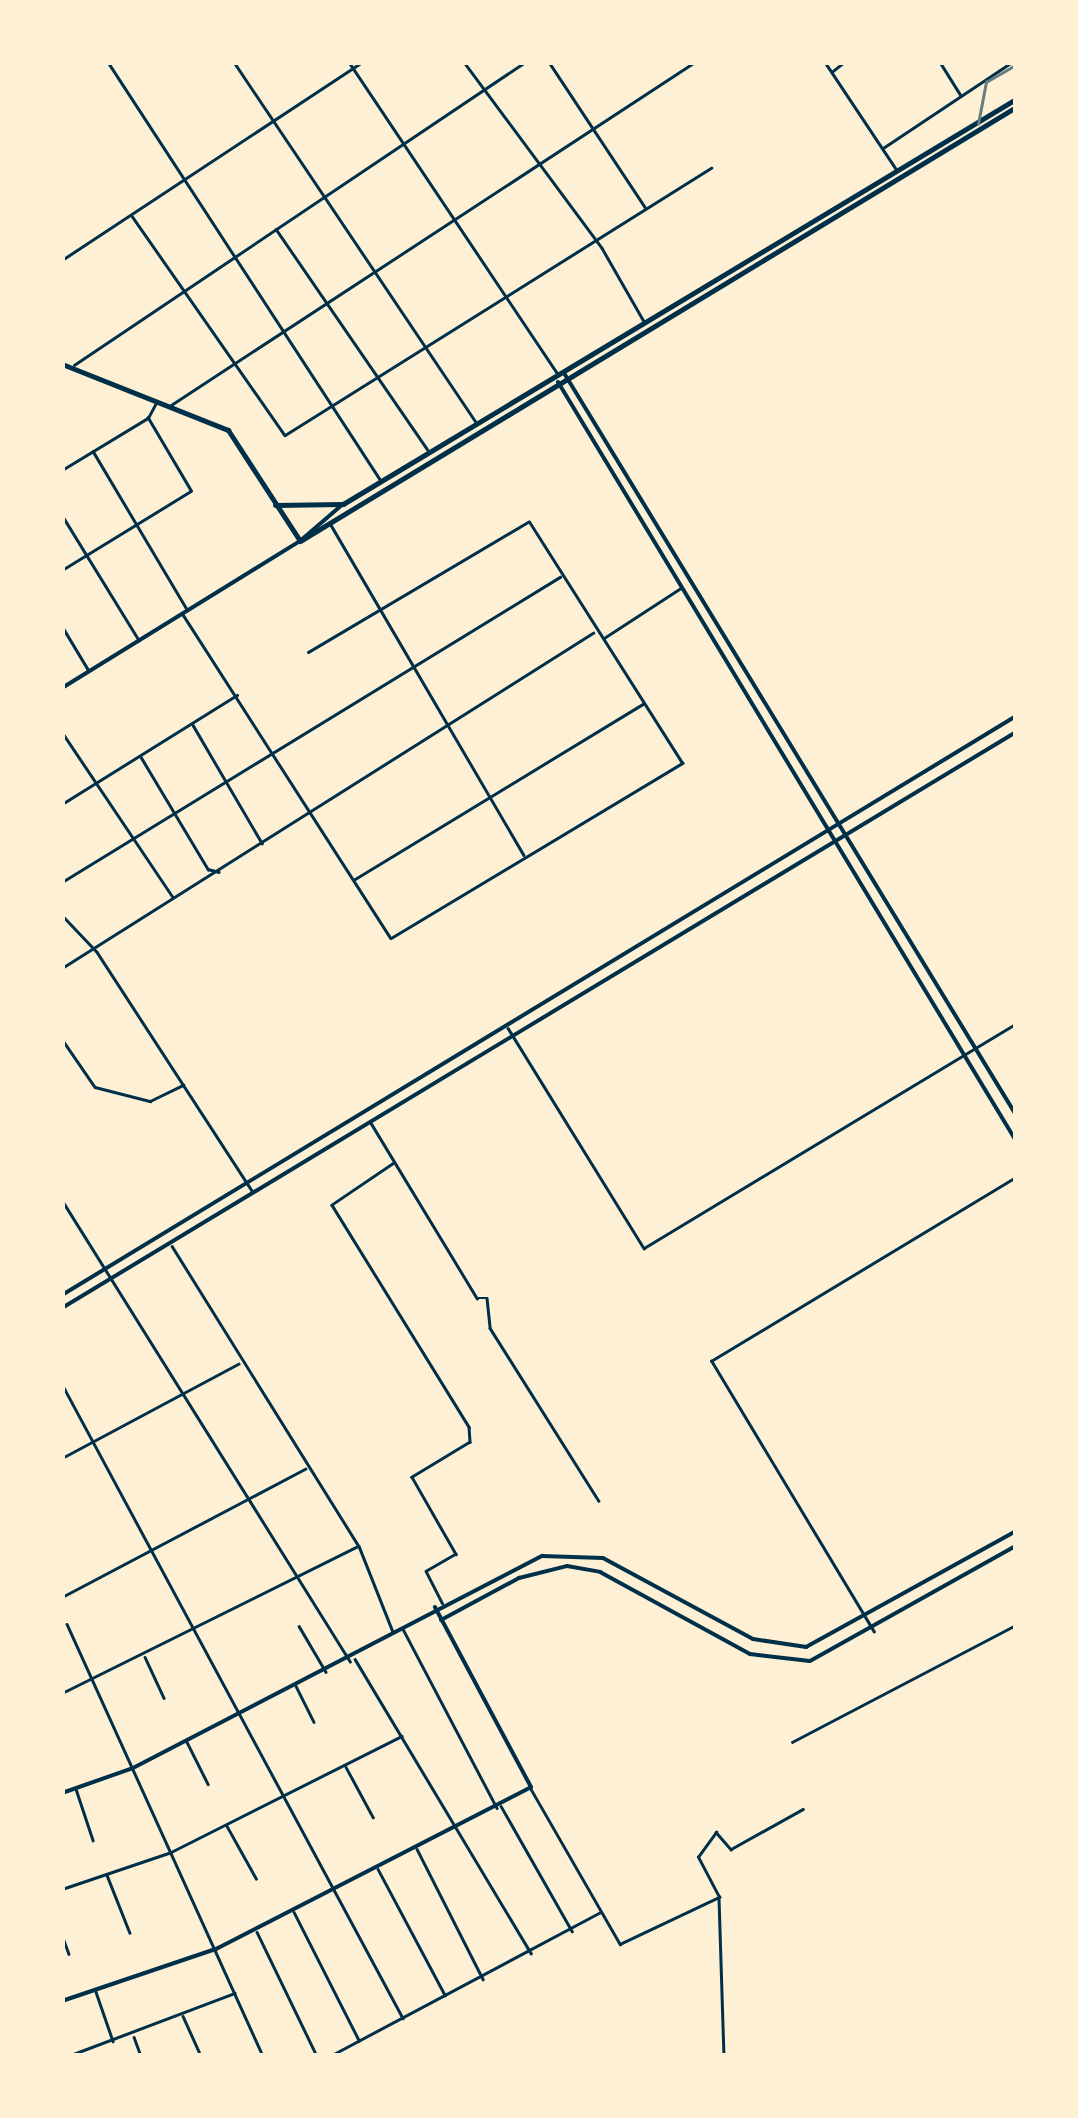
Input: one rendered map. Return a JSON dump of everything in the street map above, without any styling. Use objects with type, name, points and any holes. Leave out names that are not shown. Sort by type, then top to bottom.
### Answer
[{"type":"main road","points":[[272,504],[343,504],[1016,99]]},
{"type":"main road","points":[[62,364],[228,430],[272,504],[300,541],[561,387],[646,331],[1016,107]]},
{"type":"street","points":[[108,62],[179,181],[381,481]]},
{"type":"street","points":[[234,62],[476,423]]},
{"type":"street","points":[[349,62],[559,376],[561,387],[1016,1140]]},
{"type":"street","points":[[62,260],[362,62]]},
{"type":"street","points":[[464,62],[536,169],[591,238],[646,331]]},
{"type":"street","points":[[62,373],[525,62]]},
{"type":"street","points":[[549,62],[645,208]]},
{"type":"street","points":[[170,406],[232,362],[328,308],[695,62]]},
{"type":"street","points":[[825,62],[896,169]]},
{"type":"street","points":[[832,72],[844,62]]},
{"type":"street","points":[[940,62],[962,96]]},
{"type":"street","points":[[883,148],[1012,62]]},
{"type":"street","points":[[132,216],[285,436],[591,238],[711,168]]},
{"type":"street","points":[[275,228],[430,452]]},
{"type":"street","points":[[559,376],[569,382],[1016,1116]]},
{"type":"street","points":[[62,470],[148,418],[157,400]]},
{"type":"street","points":[[62,570],[191,491],[148,418]]},
{"type":"street","points":[[93,451],[185,612],[390,938],[682,763],[594,632],[529,522],[310,652]]},
{"type":"street","points":[[62,688],[300,541],[343,504]]},
{"type":"street","points":[[62,515],[139,640]]},
{"type":"street","points":[[330,523],[378,612],[525,856]]},
{"type":"street","points":[[62,882],[560,576]]},
{"type":"street","points":[[602,639],[682,588]]},
{"type":"street","points":[[62,626],[89,671]]},
{"type":"street","points":[[62,968],[98,952],[173,898],[314,816],[594,632]]},
{"type":"street","points":[[62,804],[238,694]]},
{"type":"street","points":[[352,880],[644,703]]},
{"type":"street","points":[[62,1295],[1016,716]]},
{"type":"street","points":[[192,724],[262,843]]},
{"type":"street","points":[[62,732],[173,898]]},
{"type":"street","points":[[62,1308],[1016,732]]},
{"type":"street","points":[[141,756],[219,872]]},
{"type":"street","points":[[62,915],[98,952],[253,1194]]},
{"type":"street","points":[[507,1026],[644,1248],[1016,1024]]},
{"type":"street","points":[[62,1039],[95,1087],[150,1101],[184,1085]]},
{"type":"street","points":[[364,1112],[477,1298],[487,1298],[490,1328],[600,1500]]},
{"type":"street","points":[[394,1163],[332,1205],[470,1427],[470,1442],[412,1477],[456,1554],[426,1571],[442,1604]]},
{"type":"street","points":[[874,1632],[710,1361],[1016,1178]]},
{"type":"street","points":[[62,1200],[246,1498],[460,1828],[531,1953]]},
{"type":"street","points":[[171,1244],[240,1363],[359,1546],[394,1634]]},
{"type":"street","points":[[62,1458],[240,1363]]},
{"type":"street","points":[[62,1384],[287,1794],[404,2018]]},
{"type":"street","points":[[62,1596],[307,1468]]},
{"type":"street","points":[[62,1792],[134,1768],[352,1660],[435,1608],[523,1562],[582,1554],[768,1645],[820,1644],[1016,1531]]},
{"type":"street","points":[[62,1693],[196,1631],[359,1546]]},
{"type":"street","points":[[441,1620],[519,1578],[567,1566],[600,1572],[773,1661],[827,1657],[1016,1546]]},
{"type":"street","points":[[435,1608],[530,1787],[620,1944],[719,1897]]},
{"type":"street","points":[[67,1624],[263,2056]]},
{"type":"street","points":[[792,1742],[1016,1625]]},
{"type":"street","points":[[299,1626],[326,1672]]},
{"type":"street","points":[[402,1628],[499,1807],[572,1930]]},
{"type":"street","points":[[144,1656],[164,1698]]},
{"type":"street","points":[[296,1686],[314,1722]]},
{"type":"street","points":[[62,1888],[171,1852],[402,1736]]},
{"type":"street","points":[[186,1741],[208,1784]]},
{"type":"street","points":[[345,1766],[373,1817]]},
{"type":"street","points":[[62,2001],[213,1950],[460,1828],[530,1787]]},
{"type":"street","points":[[76,1788],[93,1840]]},
{"type":"street","points":[[724,2056],[719,1897],[698,1857],[716,1832],[730,1849],[802,1809]]},
{"type":"street","points":[[227,1824],[256,1878]]},
{"type":"street","points":[[416,1848],[484,1979]]},
{"type":"street","points":[[377,1868],[446,1996]]},
{"type":"street","points":[[106,1874],[130,1933]]},
{"type":"street","points":[[294,1912],[360,2040]]},
{"type":"street","points":[[330,2056],[484,1979],[600,1912]]},
{"type":"street","points":[[256,1930],[318,2056]]},
{"type":"street","points":[[62,1935],[69,1954]]},
{"type":"street","points":[[96,1990],[113,2041]]},
{"type":"street","points":[[68,2056],[134,2036],[235,1993]]},
{"type":"street","points":[[183,2015],[202,2056]]},
{"type":"street","points":[[134,2036],[141,2056]]},
{"type":"street","points":[[84,2050],[86,2056]]},
{"type":"tram line","points":[[978,124],[986,82],[1016,65]]}]
